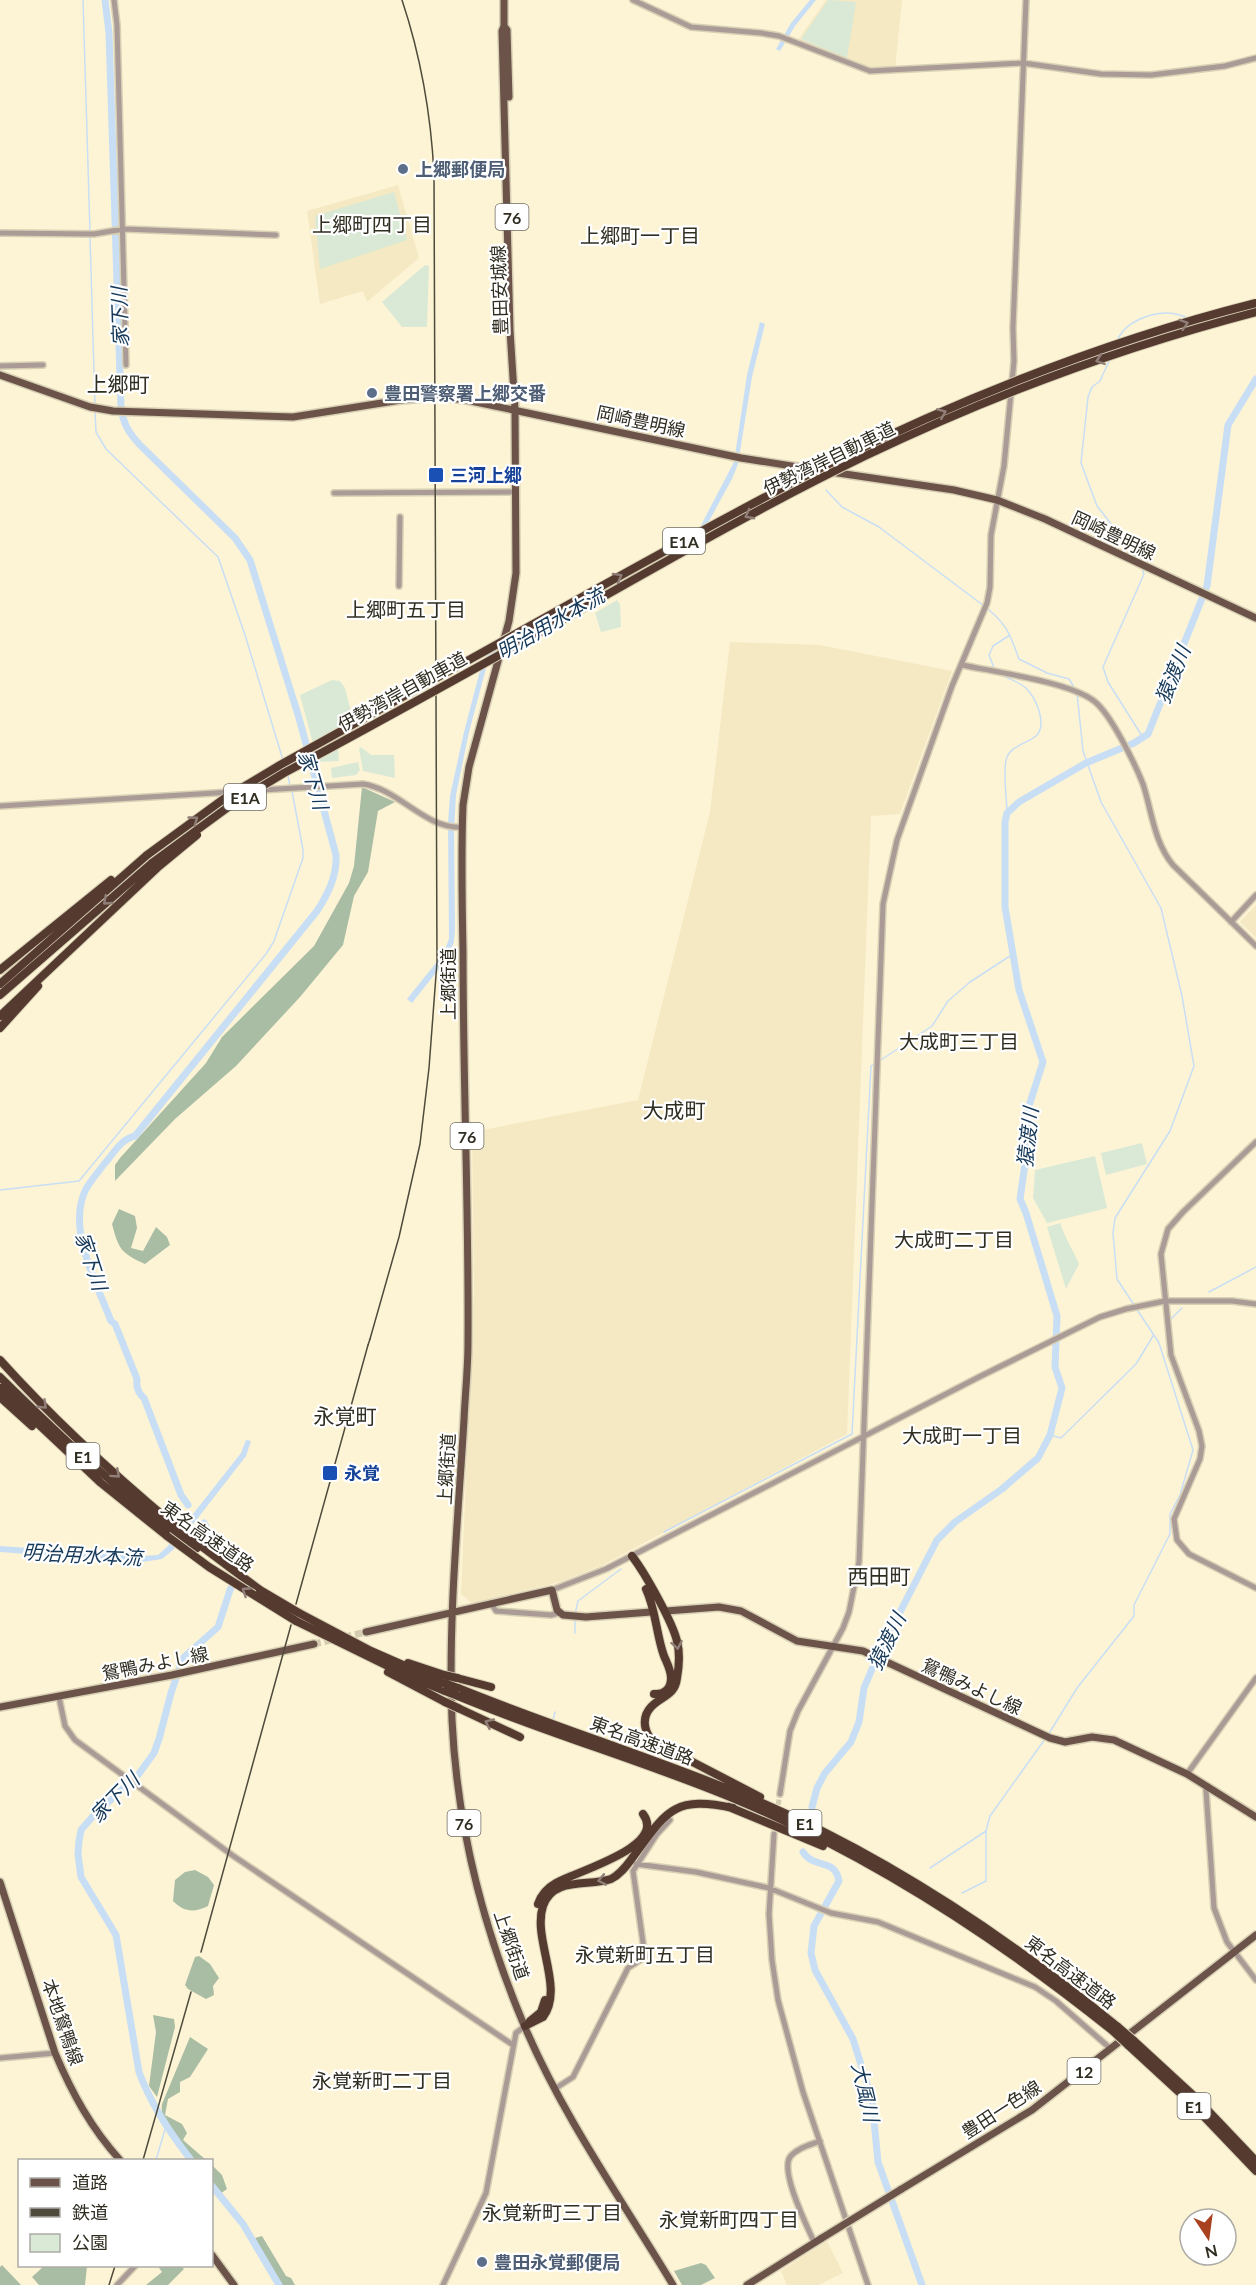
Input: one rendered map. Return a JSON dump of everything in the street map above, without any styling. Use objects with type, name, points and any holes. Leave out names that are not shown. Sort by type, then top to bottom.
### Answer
[{"type":"highway","name":"伊勢湾岸自動車道","points":[[0,984],[147,855],[225,798],[280,765],[692,537],[821,468],[948,410],[1070,361],[1185,323],[1256,303]]},
{"type":"highway","name":"伊勢湾岸自動車道","points":[[0,995],[174,845],[260,787],[734,523],[867,455],[952,418],[1074,369],[1134,348],[1256,312]]},
{"type":"highway","points":[[0,1016],[193,838],[226,814],[344,741]]},
{"type":"highway","points":[[0,970],[84,901],[147,855]]},
{"type":"highway","points":[[0,1028],[79,941]]},
{"type":"highway","points":[[0,1361],[170,1530]]},
{"type":"highway","name":"東名高速道路","points":[[0,1377],[92,1465],[170,1530],[209,1567],[296,1621],[375,1660],[444,1683]]},
{"type":"highway","name":"東名高速道路","points":[[0,1388],[62,1448],[123,1502],[299,1613],[371,1651],[444,1683],[458,1692],[735,1799],[809,1833],[893,1878],[949,1912],[1020,1959],[1115,2029]]},
{"type":"highway","points":[[0,1397],[100,1486],[123,1502]]},
{"type":"highway","points":[[632,1556],[650,1597],[659,1642],[671,1672],[671,1684],[664,1693],[653,1696]]},
{"type":"highway","points":[[632,1556],[674,1632],[678,1648],[676,1683],[669,1696],[648,1712],[645,1728],[649,1737],[673,1753],[848,1845]]},
{"type":"highway","points":[[375,1660],[383,1669],[445,1702],[520,1737]]},
{"type":"highway","points":[[444,1683],[457,1678],[491,1687]]},
{"type":"highway","name":"東名高速道路","points":[[458,1692],[695,1775],[773,1808],[848,1845],[913,1881],[985,1927],[1057,1978],[1196,2098],[1256,2161]]},
{"type":"highway","points":[[700,1798],[733,1808],[893,1878]]},
{"type":"highway","points":[[525,2026],[543,2017],[550,2003],[541,1920],[543,1905],[547,1897],[565,1886],[603,1881],[617,1875],[659,1822],[678,1807],[702,1803],[733,1808]]},
{"type":"highway","points":[[525,2026],[541,2012],[545,2000],[536,1923],[537,1905],[542,1896],[558,1882],[615,1857],[635,1845],[646,1830],[646,1819],[643,1814]]},
{"type":"highway","name":"東名高速道路","points":[[1131,2042],[1256,2171]]},
{"type":"main road","name":"豊田安城線","points":[[504,0],[504,26],[507,30],[516,398],[516,573],[510,610]]},
{"type":"main road","name":"岡崎豊明線","points":[[0,375],[94,408],[129,412],[293,417],[401,400],[440,397],[466,400],[737,457],[943,488],[997,500],[1045,519],[1256,618]]},
{"type":"main road","name":"上郷街道","points":[[510,610],[469,767],[459,828],[468,1347],[453,1612],[452,1718],[461,1805],[478,1890],[495,1950],[525,2026],[555,2088],[673,2285]]},
{"type":"main road","points":[[366,1632],[552,1590],[559,1613],[575,1617],[651,1612]]},
{"type":"main road","name":"鴛鴨みよし線","points":[[666,1611],[730,1608],[741,1611],[797,1641],[863,1652],[1050,1738],[1065,1742],[1092,1737],[1114,1740],[1186,1774],[1256,1817]]},
{"type":"main road","name":"鴛鴨みよし線","points":[[0,1707],[182,1673],[314,1644]]},
{"type":"main road","name":"本地鴛鴨線","points":[[0,1882],[55,2053],[86,2115],[119,2159]]},
{"type":"main road","name":"豊田一色線","points":[[747,2285],[1032,2110],[1256,1935]]},
{"type":"main road","points":[[213,2256],[234,2285]]},
{"type":"street","points":[[114,0],[117,25],[124,229],[126,365]]},
{"type":"street","points":[[633,0],[692,27],[762,33],[784,38],[870,71],[1023,63],[1101,74],[1151,75],[1225,66],[1256,58]]},
{"type":"street","points":[[780,1794],[790,1731],[849,1612],[859,1562],[883,904],[897,840],[962,665],[985,610],[990,587],[991,535],[1004,466],[1014,361],[1026,0]]},
{"type":"street","points":[[0,233],[94,234],[124,229],[276,235]]},
{"type":"street","points":[[0,366],[43,365]]},
{"type":"street","points":[[333,493],[516,492]]},
{"type":"street","points":[[399,586],[400,517]]},
{"type":"street","points":[[962,665],[1052,684],[1088,697],[1101,707],[1127,751],[1142,783],[1164,855],[1256,946]]},
{"type":"street","points":[[0,806],[354,784],[377,787],[447,828],[459,828]]},
{"type":"street","points":[[1231,922],[1256,895]]},
{"type":"street","points":[[1256,1142],[1168,1229],[1161,1254],[1171,1355],[1199,1431],[1202,1446],[1200,1460],[1174,1519],[1177,1540],[1189,1554],[1256,1588]]},
{"type":"street","points":[[552,1590],[581,1580],[632,1556],[1100,1317],[1165,1301],[1232,1301],[1256,1304]]},
{"type":"street","points":[[491,1603],[496,1611],[551,1615],[559,1613]]},
{"type":"street","points":[[1186,1774],[1256,1678]]},
{"type":"street","points":[[59,1697],[68,1732],[75,1740],[289,1895],[513,2045]]},
{"type":"street","points":[[1208,1786],[1206,1790],[1214,1908],[1223,1934],[1256,1980]]},
{"type":"street","points":[[555,2088],[573,2077],[628,1968],[645,1957],[633,1875],[636,1864],[660,1829],[670,1820]]},
{"type":"street","points":[[774,1834],[769,1888],[772,1960],[778,2000],[792,2055],[868,2285]]},
{"type":"street","points":[[636,1864],[696,1872],[769,1888],[831,1913],[878,1922],[1035,1987],[1056,2001],[1111,2049]]},
{"type":"street","points":[[443,2285],[486,2193],[513,2045],[516,2033],[525,2026]]},
{"type":"street","points":[[0,2058],[55,2053]]},
{"type":"street","points":[[814,2242],[791,2183],[788,2164],[795,2152],[820,2141]]},
{"type":"street","points":[[117,2285],[133,2267]]},
{"type":"shaded area","points":[[826,0],[902,0],[895,70],[857,64],[798,40]]},
{"type":"shaded area","points":[[398,185],[419,258],[367,302],[363,291],[320,304],[307,211]]},
{"type":"shaded area","points":[[730,642],[820,645],[952,671],[900,814],[871,816],[847,1434],[601,1566],[560,1582],[472,1603],[461,1594],[474,1291],[472,1132],[638,1100],[710,812]]},
{"type":"shaded area","points":[[1256,905],[1256,938],[1240,922]]},
{"type":"shaded area","points":[[827,2241],[843,2273],[818,2285],[787,2285],[781,2271]]},
{"type":"green space","points":[[828,0],[856,2],[847,58],[801,39]]},
{"type":"green space","points":[[394,192],[407,240],[320,269],[315,216]]},
{"type":"green space","points":[[425,265],[429,266],[427,327],[402,327],[382,302]]},
{"type":"green space","points":[[617,600],[620,604],[621,627],[601,632],[595,613]]},
{"type":"green space","points":[[332,680],[340,681],[345,688],[354,723],[337,730],[339,761],[318,762],[300,695]]},
{"type":"green space","points":[[361,747],[371,755],[394,755],[395,778],[363,771],[359,749]]},
{"type":"green space","points":[[358,762],[360,770],[356,775],[332,778],[331,768]]},
{"type":"green space","points":[[362,787],[395,802],[378,811],[368,872],[354,896],[343,945],[300,997],[236,1066],[175,1119],[115,1181],[115,1165],[120,1158],[206,1063],[222,1037],[314,946],[349,883],[354,866]]},
{"type":"green space","points":[[1142,1143],[1147,1164],[1106,1175],[1101,1153]]},
{"type":"green space","points":[[1095,1156],[1107,1208],[1047,1223],[1033,1198],[1035,1170]]},
{"type":"green space","points":[[119,1209],[135,1216],[137,1228],[131,1248],[143,1251],[156,1227],[167,1237],[170,1245],[145,1264],[131,1257],[119,1245],[112,1224]]},
{"type":"green space","points":[[1060,1223],[1079,1264],[1066,1289],[1047,1227]]},
{"type":"green space","points":[[195,1870],[208,1877],[214,1885],[208,1906],[198,1910],[189,1910],[173,1901],[175,1880],[185,1872]]},
{"type":"green space","points":[[199,1956],[210,1964],[219,1978],[213,1986],[214,1995],[206,1999],[185,1985],[195,1957]]},
{"type":"green space","points":[[153,2015],[174,2019],[175,2027],[157,2097],[149,2086],[156,2032]]},
{"type":"green space","points":[[190,2037],[208,2049],[190,2077],[180,2082],[180,2092],[168,2099],[165,2115],[182,2124],[187,2133],[183,2140],[205,2159],[192,2159],[172,2134],[164,2120],[162,2104]]},
{"type":"green space","points":[[213,2166],[222,2175],[227,2189],[220,2194],[213,2185]]},
{"type":"green space","points":[[262,2236],[286,2276],[291,2278],[295,2285],[281,2285],[255,2238]]},
{"type":"green space","points":[[701,2263],[706,2265],[715,2278],[701,2285],[682,2285],[674,2271]]},
{"type":"green space","points":[[2,2265],[21,2285],[0,2285]]},
{"type":"green space","points":[[43,2267],[87,2267],[85,2285],[39,2285],[32,2277]]},
{"type":"green space","points":[[182,2267],[184,2269],[168,2285],[146,2285],[162,2272],[159,2268]]},
{"type":"water","points":[[810,0],[816,0],[795,26],[780,51],[776,49],[791,23]]},
{"type":"water","points":[[760,322],[765,324],[752,377],[738,464],[702,534],[695,541],[488,661],[469,732],[456,795],[454,942],[446,960],[412,1003],[407,999],[443,954],[449,939],[448,823],[450,796],[482,663],[488,653],[698,531],[734,462],[747,375]]},
{"type":"water","name":"明治用水本流","points":[[246,1440],[251,1441],[246,1456],[173,1550],[162,1559],[142,1562],[0,1552],[0,1546],[143,1556],[158,1555],[167,1547],[241,1453]]},
{"type":"waterway","points":[[83,0],[90,233]]},
{"type":"waterway","name":"家下川","points":[[105,0],[109,33],[123,418],[140,445],[235,538],[250,560],[299,718],[336,855],[331,884],[317,911],[135,1136],[126,1140],[115,1151],[86,1189],[81,1204],[81,1238],[92,1273],[111,1321],[115,1324],[137,1379],[138,1390],[144,1398],[181,1495],[188,1505]]},
{"type":"waterway","points":[[90,237],[95,406]]},
{"type":"waterway","points":[[1117,341],[1126,328],[1146,316],[1169,313],[1188,318]]},
{"type":"waterway","points":[[1110,359],[1100,381],[1092,387],[1088,397],[1081,463],[1097,506],[1138,558]]},
{"type":"waterway","name":"猿渡川","points":[[812,1807],[817,1788],[825,1773],[851,1742],[859,1722],[864,1688],[878,1655],[937,1540],[955,1522],[1002,1489],[1038,1458],[1050,1435],[1062,1388],[1055,1367],[1057,1316],[1020,1199],[1029,1136],[1028,1109],[1043,1062],[1019,990],[1005,907],[1005,822],[1007,813],[1019,802],[1086,763],[1134,743],[1148,734],[1207,586],[1228,425],[1256,379]]},
{"type":"waterway","points":[[95,411],[96,432],[106,449],[218,557],[245,635],[283,760]]},
{"type":"waterway","points":[[826,490],[842,507],[879,527],[984,606]]},
{"type":"waterway","points":[[1142,568],[1144,574],[1103,667],[1108,682],[1142,736]]},
{"type":"waterway","points":[[988,609],[1008,631],[1019,659],[1047,673],[1069,679],[1075,689]]},
{"type":"waterway","points":[[994,668],[989,655],[993,646],[1010,635]]},
{"type":"waterway","points":[[1001,675],[1020,684],[1030,692],[1041,717],[1040,730],[1037,735],[1017,747],[1007,757],[1005,776],[1007,813]]},
{"type":"waterway","points":[[1048,1735],[1077,1688],[1134,1616],[1134,1605],[1170,1534],[1170,1514],[1180,1495],[1193,1450],[1159,1343],[1117,1279],[1113,1233],[1115,1218],[1170,1131],[1194,1066],[1182,996],[1161,908],[1101,802],[1083,751],[1077,693]]},
{"type":"waterway","points":[[288,776],[290,786]]},
{"type":"waterway","points":[[0,1190],[79,1181],[266,954],[274,941],[303,858],[292,791]]},
{"type":"waterway","points":[[878,1062],[932,1026],[948,1001],[970,982],[1013,954]]},
{"type":"waterway","points":[[664,1532],[852,1434],[871,1066],[874,1064]]},
{"type":"waterway","points":[[1209,1292],[1256,1267]]},
{"type":"waterway","points":[[1170,1320],[1182,1308]]},
{"type":"waterway","points":[[1050,1435],[1061,1438],[1136,1364],[1153,1336]]},
{"type":"waterway","name":"家下川","points":[[190,2159],[149,2096],[139,2072],[116,1935],[81,1877],[78,1854],[81,1830],[138,1775],[154,1753],[183,1658],[218,1627],[230,1590],[242,1568],[237,1558],[220,1552],[204,1523]]},
{"type":"waterway","points":[[575,1614],[578,1601],[621,1569]]},
{"type":"waterway","points":[[575,1619],[575,1633]]},
{"type":"waterway","points":[[553,1720],[555,1712]]},
{"type":"waterway","points":[[930,1868],[986,1831],[990,1816],[1045,1739]]},
{"type":"waterway","points":[[962,1893],[986,1881],[986,1831]]},
{"type":"waterway","name":"大風川","points":[[803,1852],[813,1861],[833,1869],[839,1881],[814,1926],[811,1953],[815,1970],[853,2039],[872,2100],[878,2162],[922,2285]]},
{"type":"waterway","points":[[156,2159],[166,2126]]},
{"type":"waterway","name":"家下川","points":[[213,2187],[243,2224],[279,2285]]},
{"type":"tunnel","points":[[314,1644],[366,1632]]},
{"type":"tunnel","points":[[777,1812],[780,1794]]},
{"type":"tram line","points":[[368,1345],[370,1339]]},
{"type":"railway","points":[[370,1339],[399,1237],[420,1144],[429,1068],[437,962],[434,174],[424,86],[415,43],[402,0]]},
{"type":"railway","points":[[296,1604],[368,1345]]},
{"type":"railway","points":[[201,1952],[291,1625]]},
{"type":"railway","points":[[143,2159],[191,1992]]},
{"type":"railway","points":[[109,2285],[115,2267]]},
{"type":"place","name":"上郷郵便局","points":[[403,169]]},
{"type":"place","name":"豊田警察署上郷交番","points":[[372,393]]},
{"type":"place","name":"三河上郷","points":[[436,475]]},
{"type":"place","name":"永覚","points":[[330,1473]]},
{"type":"place","name":"豊田永覚郵便局","points":[[482,2262]]},
{"type":"district","name":"上郷町四丁目","points":[[372,224]]},
{"type":"district","name":"上郷町一丁目","points":[[640,235]]},
{"type":"district","name":"上郷町","points":[[118,383]]},
{"type":"district","name":"上郷町五丁目","points":[[406,609]]},
{"type":"district","name":"大成町三丁目","points":[[959,1041]]},
{"type":"district","name":"大成町","points":[[674,1109]]},
{"type":"district","name":"大成町二丁目","points":[[954,1239]]},
{"type":"district","name":"永覚町","points":[[345,1415]]},
{"type":"district","name":"大成町一丁目","points":[[962,1435]]},
{"type":"district","name":"西田町","points":[[879,1575]]},
{"type":"district","name":"永覚新町五丁目","points":[[645,1954]]},
{"type":"district","name":"永覚新町二丁目","points":[[382,2080]]},
{"type":"district","name":"永覚新町三丁目","points":[[552,2212]]},
{"type":"district","name":"永覚新町四丁目","points":[[729,2219]]}]
